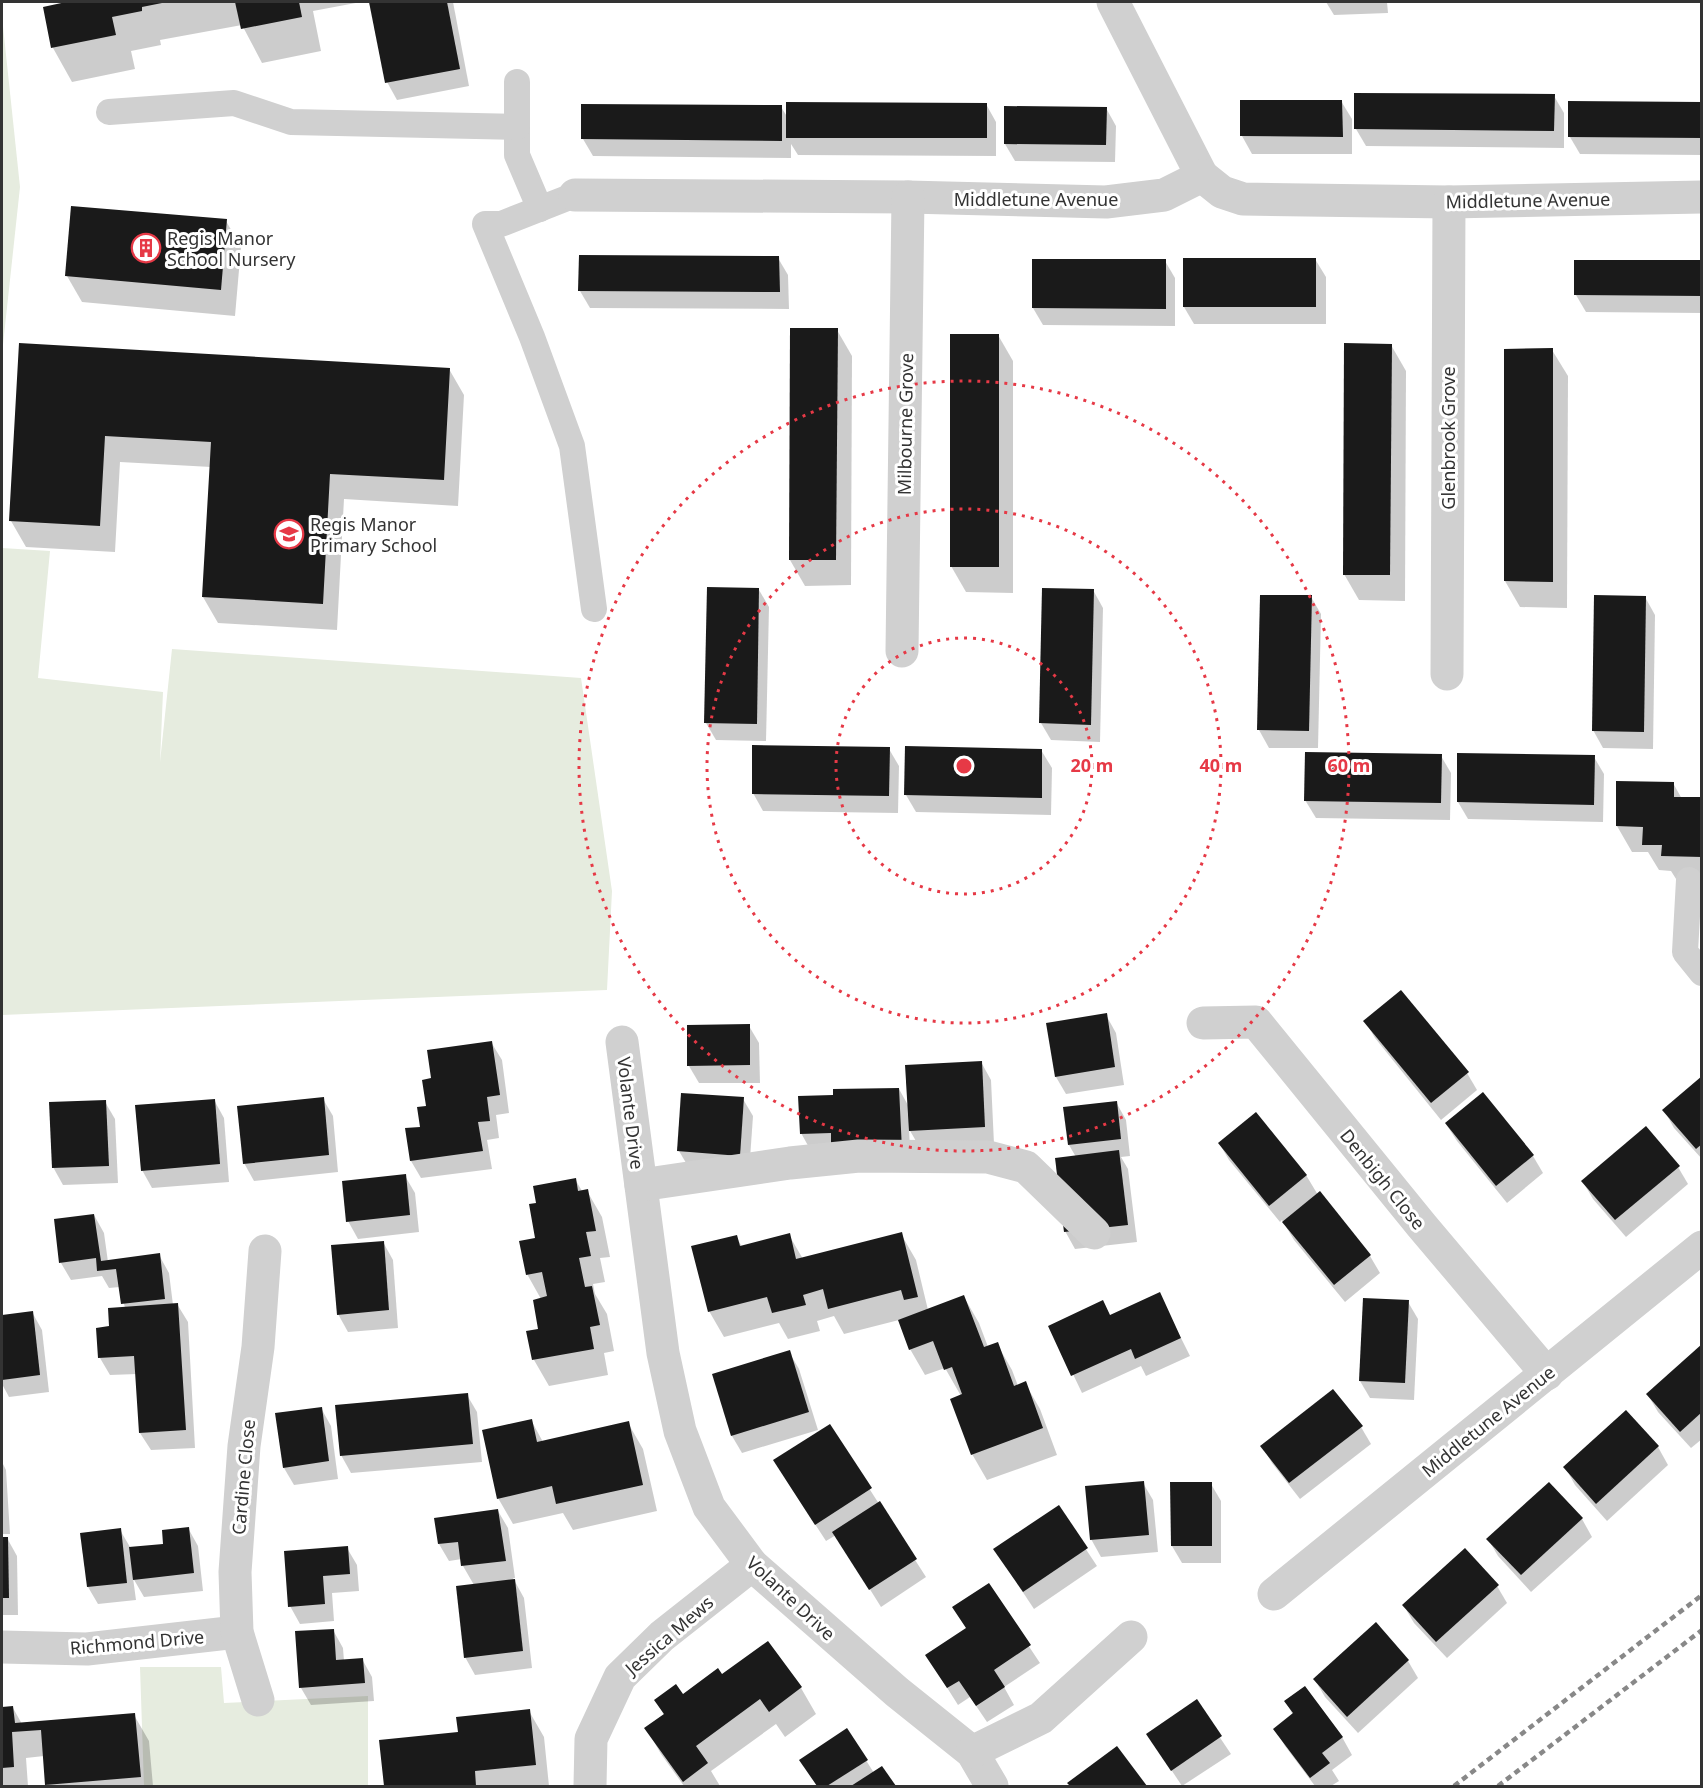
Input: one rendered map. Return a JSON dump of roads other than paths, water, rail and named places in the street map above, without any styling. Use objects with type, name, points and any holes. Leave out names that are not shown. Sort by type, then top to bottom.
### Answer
[{"type":"street","points":[[1113,2],[1202,176]]},
{"type":"street","name":"Middletune Avenue","points":[[575,195],[908,197],[1106,202],[1164,195],[1202,176],[1222,192],[1243,199],[1449,202],[1701,197]]},
{"type":"street","name":"Milbourne Grove","points":[[902,651],[908,197]]},
{"type":"street","name":"Glenbrook Grove","points":[[1447,674],[1449,202]]},
{"type":"street","name":"Denbigh Close","points":[[1203,1023],[1256,1022],[1422,1226],[1547,1374]]},
{"type":"street","name":"Volante Drive","points":[[622,1042],[663,1353],[680,1431],[709,1508],[752,1565],[897,1692],[972,1752],[992,1786]]},
{"type":"street","name":"Volante Drive","points":[[641,1185],[790,1163],[859,1156],[988,1157],[1019,1163],[1094,1233]]},
{"type":"street","name":"Middletune Avenue","points":[[1274,1594],[1701,1247]]},
{"type":"street","name":"Cardine Close","points":[[258,1700],[237,1632],[236,1572],[244,1446],[258,1347],[265,1251]]},
{"type":"street","name":"Jessica Mews","points":[[590,1786],[591,1739],[620,1677],[662,1636],[752,1565]]},
{"type":"street","name":"Richmond Drive","points":[[2,1647],[87,1649],[237,1632]]},
{"type":"street","points":[[972,1752],[1041,1718],[1131,1637]]},
{"type":"lane","points":[[517,82],[517,155],[540,208]]},
{"type":"lane","points":[[109,112],[234,103],[291,122],[517,127]]},
{"type":"lane","points":[[575,195],[501,224],[485,224],[532,337],[572,446],[594,609]]},
{"type":"lane","points":[[1689,880],[1685,952],[1701,973]]},
{"type":"railway","points":[[1454,1786],[1702,1595]]},
{"type":"railway","points":[[1498,1786],[1702,1630]]},
{"type":"place","name":"Regis Manor School Nursery","points":[[146,248]]},
{"type":"place","name":"Regis Manor Primary School","points":[[289,534]]}]
